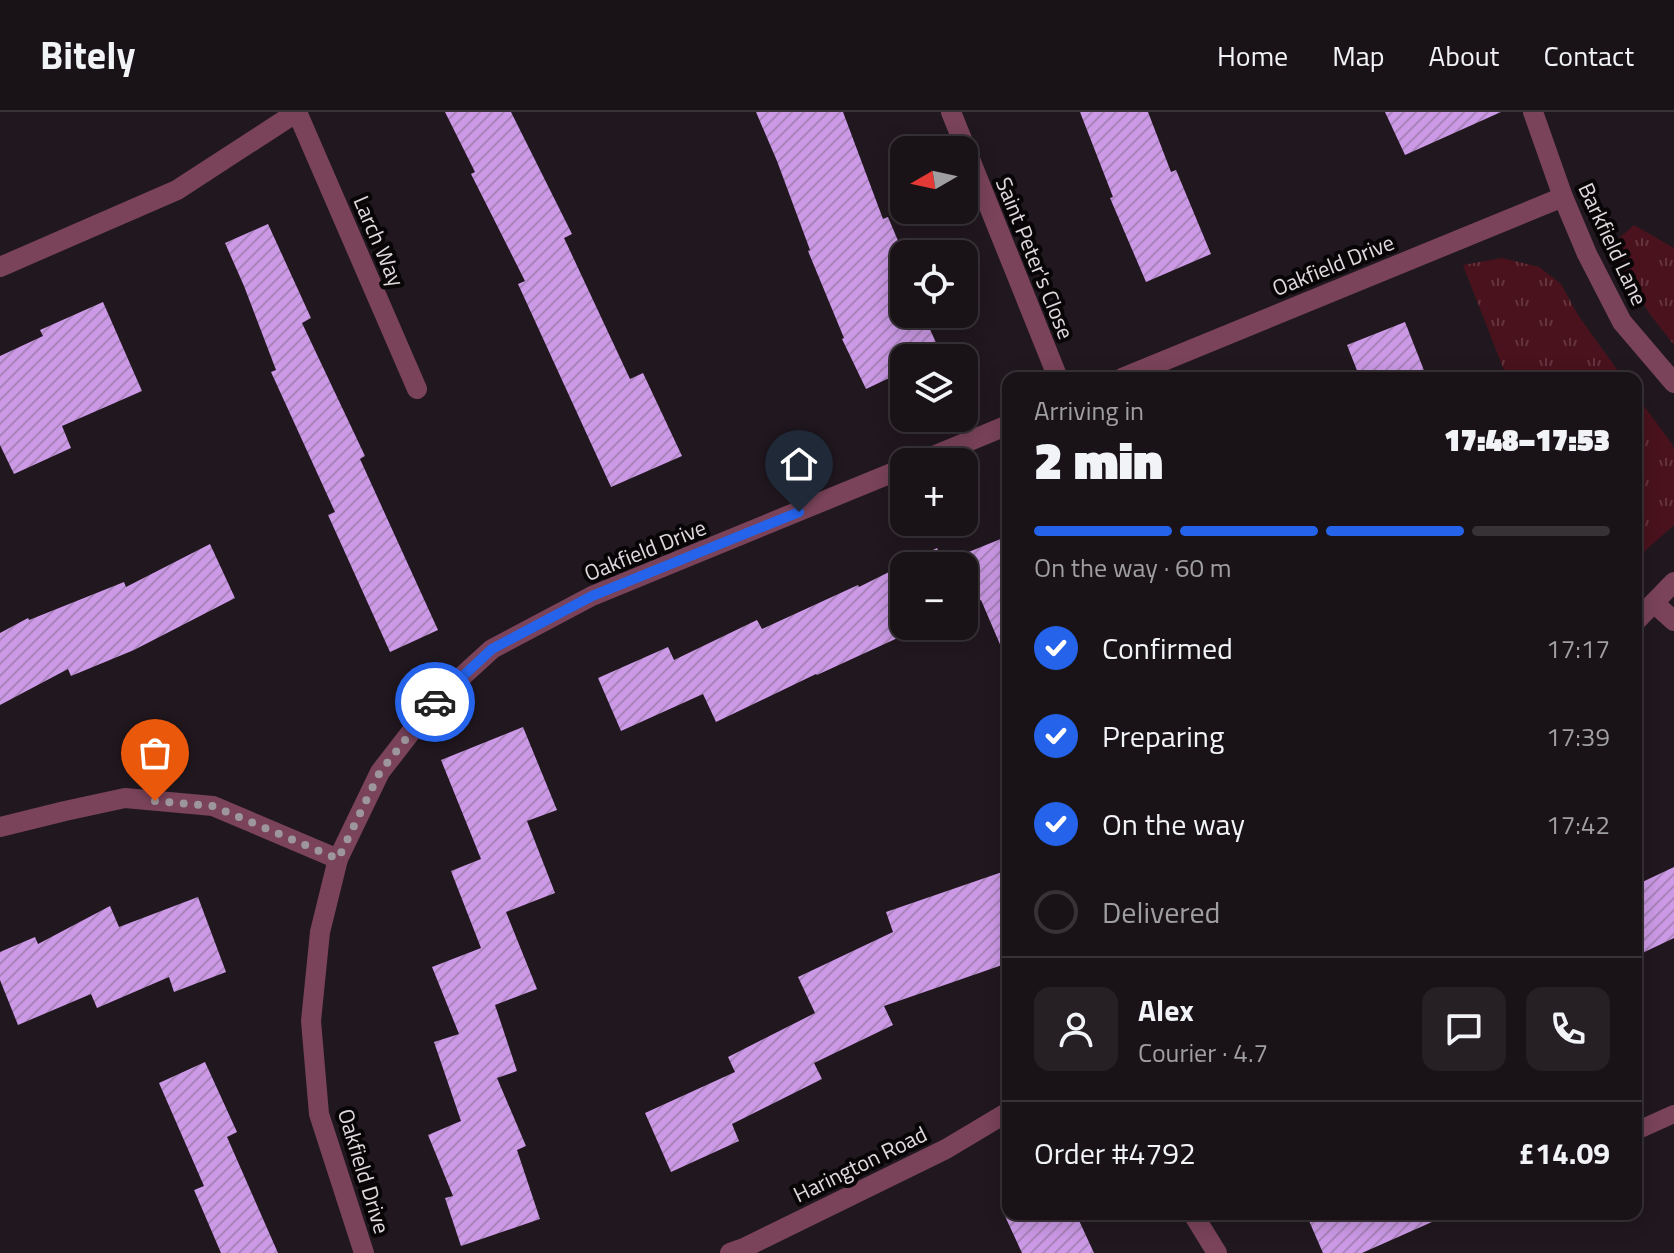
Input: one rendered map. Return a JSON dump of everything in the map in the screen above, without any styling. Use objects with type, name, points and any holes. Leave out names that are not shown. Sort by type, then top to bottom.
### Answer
[{"type":"street","points":[[0,267],[177,190],[297,112]]},
{"type":"street","name":"Larch Way","points":[[297,112],[417,389]]},
{"type":"street","name":"Saint Peter's Close","points":[[951,112],[1056,372]]},
{"type":"street","name":"Barkfield Lane","points":[[1533,112],[1587,254],[1622,322],[1674,383]]},
{"type":"street","name":"Oakfield Drive","points":[[1137,372],[1563,197]]},
{"type":"street","points":[[953,448],[1002,427]]},
{"type":"street","name":"Oakfield Drive","points":[[364,1253],[319,1114],[311,1021],[320,932],[338,859],[380,772],[435,701],[492,649],[592,596],[890,474]]},
{"type":"street","points":[[1642,615],[1674,582]]},
{"type":"street","points":[[1654,603],[1674,621]]},
{"type":"street","points":[[0,827],[125,798],[213,806],[338,859]]},
{"type":"street","name":"Harington Road","points":[[730,1253],[946,1149],[1002,1116]]},
{"type":"street","points":[[1197,1220],[1217,1253]]},
{"type":"lane","points":[[1642,1128],[1674,1114]]},
{"type":"green space","points":[[1634,225],[1674,248],[1674,345],[1649,313],[1610,246]]},
{"type":"green space","points":[[1502,258],[1539,267],[1561,284],[1578,315],[1619,372],[1505,372],[1463,265]]},
{"type":"green space","points":[[1642,403],[1674,450],[1674,525],[1642,554]]},
{"type":"building","points":[[445,112],[511,112],[572,234],[564,238],[630,379],[643,373],[682,456],[611,487],[518,284],[525,281],[471,174],[475,172]]},
{"type":"building","points":[[756,112],[843,112],[883,219],[888,217],[898,240],[890,240],[890,328],[929,328],[937,344],[890,344],[890,378],[866,389],[842,339]]},
{"type":"building","points":[[1080,112],[1148,112],[1171,172],[1176,170],[1211,254],[1146,282],[1110,198],[1113,197]]},
{"type":"building","points":[[1385,112],[1501,112],[1405,155]]},
{"type":"building","points":[[268,224],[311,318],[302,323],[365,456],[360,459],[438,630],[390,652],[328,515],[335,512],[271,372],[276,370],[225,243]]},
{"type":"building","points":[[103,302],[142,391],[62,426],[71,448],[14,474],[0,445],[0,356],[43,336],[40,330]]},
{"type":"building","points":[[1405,322],[1425,372],[1358,372],[1347,345]]},
{"type":"building","points":[[1002,538],[1002,649],[981,600],[978,601],[978,552],[969,552]]},
{"type":"building","points":[[210,544],[235,598],[134,650],[71,676],[68,669],[0,705],[0,633],[28,618],[124,582],[126,587]]},
{"type":"building","points":[[890,572],[890,640],[893,640],[716,722],[703,694],[621,731],[598,678],[668,647],[674,660],[757,620],[762,629]]},
{"type":"building","points":[[523,727],[557,810],[527,821],[555,893],[506,912],[537,989],[495,1005],[517,1071],[497,1078],[526,1146],[517,1150],[540,1219],[461,1246],[445,1198],[453,1196],[428,1135],[461,1121],[434,1042],[459,1034],[432,967],[481,948],[451,871],[481,859],[441,760]]},
{"type":"building","points":[[1674,867],[1674,938],[1642,953],[1642,882]]},
{"type":"building","points":[[1002,872],[1002,965],[884,1006],[893,1025],[814,1063],[822,1079],[732,1124],[739,1141],[671,1172],[645,1113],[735,1072],[728,1057],[815,1013],[798,977],[893,932],[886,912]]},
{"type":"building","points":[[198,897],[226,972],[174,992],[169,977],[97,1008],[91,994],[18,1025],[0,980],[0,952],[35,937],[38,944],[110,906],[119,927]]},
{"type":"building","points":[[205,1062],[237,1132],[227,1137],[278,1253],[221,1253],[194,1190],[204,1186],[159,1083]]},
{"type":"building","points":[[1007,1220],[1079,1220],[1094,1253],[1022,1253]]},
{"type":"building","points":[[1309,1220],[1436,1220],[1362,1253],[1323,1253]]},
{"type":"way so far","points":[[155,801],[213,806],[338,859],[380,772],[435,702]]},
{"type":"route","points":[[435,702],[492,649],[592,596],[799,512]]}]
